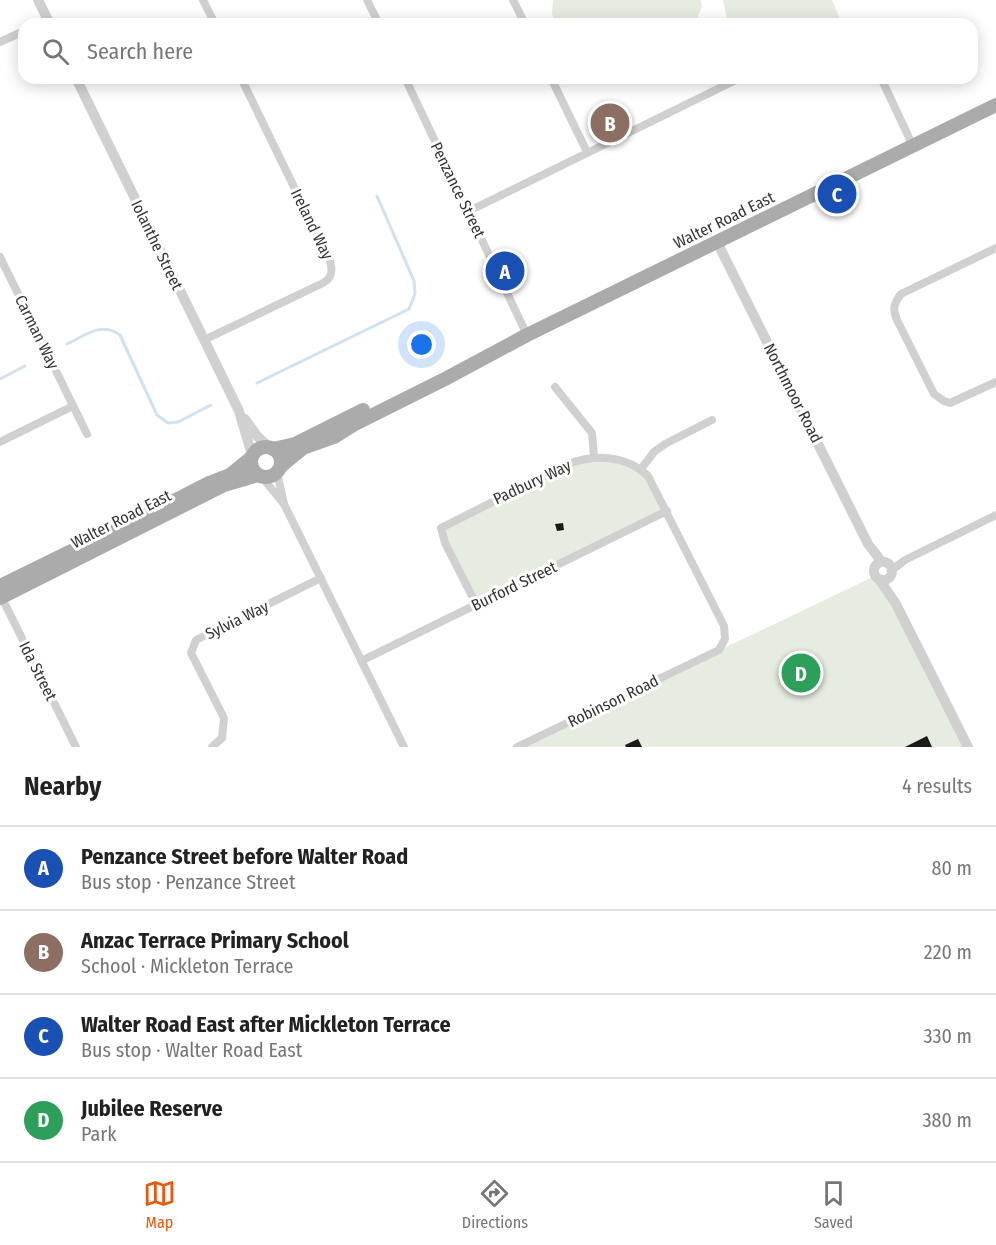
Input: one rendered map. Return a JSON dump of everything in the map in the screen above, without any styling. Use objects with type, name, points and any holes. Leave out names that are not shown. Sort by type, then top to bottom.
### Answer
[{"type":"main road","name":"Walter Road East","points":[[279,469],[303,448],[334,437],[353,424],[445,379],[526,334],[996,105]]},
{"type":"main road","name":"Walter Road East","points":[[271,448],[295,444],[442,371],[466,366]]},
{"type":"main road","points":[[260,448],[271,448],[281,456],[279,469],[270,477],[260,476],[253,469],[252,457],[260,448]]},
{"type":"main road","name":"Walter Road East","points":[[0,594],[209,483],[230,475],[252,457]]},
{"type":"main road","name":"Walter Road East","points":[[0,594],[224,485],[260,476]]},
{"type":"street","points":[[38,0],[44,18]]},
{"type":"street","points":[[203,0],[212,18]]},
{"type":"street","points":[[367,0],[376,18]]},
{"type":"street","points":[[513,0],[522,18]]},
{"type":"street","points":[[0,42],[18,34]]},
{"type":"street","name":"Iolanthe Street","points":[[79,84],[239,411],[252,457]]},
{"type":"street","name":"Ireland Way","points":[[204,340],[323,283],[332,272],[330,261],[244,84]]},
{"type":"street","name":"Penzance Street","points":[[408,84],[526,334]]},
{"type":"street","points":[[554,84],[587,153]]},
{"type":"street","points":[[469,211],[729,84]]},
{"type":"street","points":[[884,84],[913,146]]},
{"type":"street","name":"Northmoor Road","points":[[717,242],[868,544]]},
{"type":"street","points":[[996,248],[901,294],[894,307],[897,320],[934,394],[939,398],[950,403],[996,382]]},
{"type":"street","name":"Carman Way","points":[[0,257],[87,434]]},
{"type":"street","points":[[555,387],[592,433],[594,457]]},
{"type":"street","points":[[0,442],[73,406]]},
{"type":"street","name":"Iolanthe Street","points":[[239,411],[257,435],[271,448]]},
{"type":"street","points":[[667,511],[653,484],[641,469],[654,452],[664,444],[712,420]]},
{"type":"street","name":"Padbury Way","points":[[476,604],[445,543],[441,528],[584,458],[613,459],[627,462],[641,469]]},
{"type":"street","points":[[279,469],[284,504]]},
{"type":"street","points":[[260,476],[284,504],[404,747]]},
{"type":"street","name":"Burford Street","points":[[361,661],[667,511]]},
{"type":"street","name":"Robinson Road","points":[[517,747],[709,656],[722,646],[725,636],[724,626],[667,511]]},
{"type":"street","points":[[888,568],[996,515]]},
{"type":"street","points":[[868,544],[888,568],[897,604]]},
{"type":"street","points":[[868,544],[876,575],[897,604],[968,747]]},
{"type":"street","points":[[876,575],[878,563],[888,568]]},
{"type":"street","points":[[876,575],[885,580],[888,568]]},
{"type":"street","name":"Sylvia Way","points":[[212,747],[222,738],[224,718],[191,653],[196,640],[321,578]]},
{"type":"street","name":"Ida Street","points":[[0,594],[76,747]]},
{"type":"shaded area","points":[[553,0],[700,0],[702,6],[697,18],[554,18]]},
{"type":"shaded area","points":[[723,0],[832,0],[840,18],[727,18]]},
{"type":"shaded area","points":[[594,457],[641,469],[667,511],[476,604],[442,535],[447,523],[568,464]]},
{"type":"shaded area","points":[[875,576],[968,747],[517,747]]},
{"type":"building","points":[[563,523],[564,530],[557,531],[555,524]]},
{"type":"building","points":[[927,736],[932,747],[905,747]]},
{"type":"building","points":[[638,739],[642,747],[626,747],[625,745]]},
{"type":"waterway","points":[[257,383],[409,309],[415,294],[414,281],[377,196]]},
{"type":"waterway","points":[[67,344],[93,331],[106,329],[120,335],[157,415],[168,423],[178,422],[211,405]]},
{"type":"waterway","points":[[0,379],[25,366]]},
{"type":"place","name":"Anzac Terrace Primary School","points":[[610,123]]},
{"type":"place","name":"Walter Road East after Mickleton Terrace","points":[[837,194]]},
{"type":"place","name":"Penzance Street before Walter Road","points":[[505,271]]},
{"type":"place","name":"Jubilee Reserve","points":[[801,673]]}]
